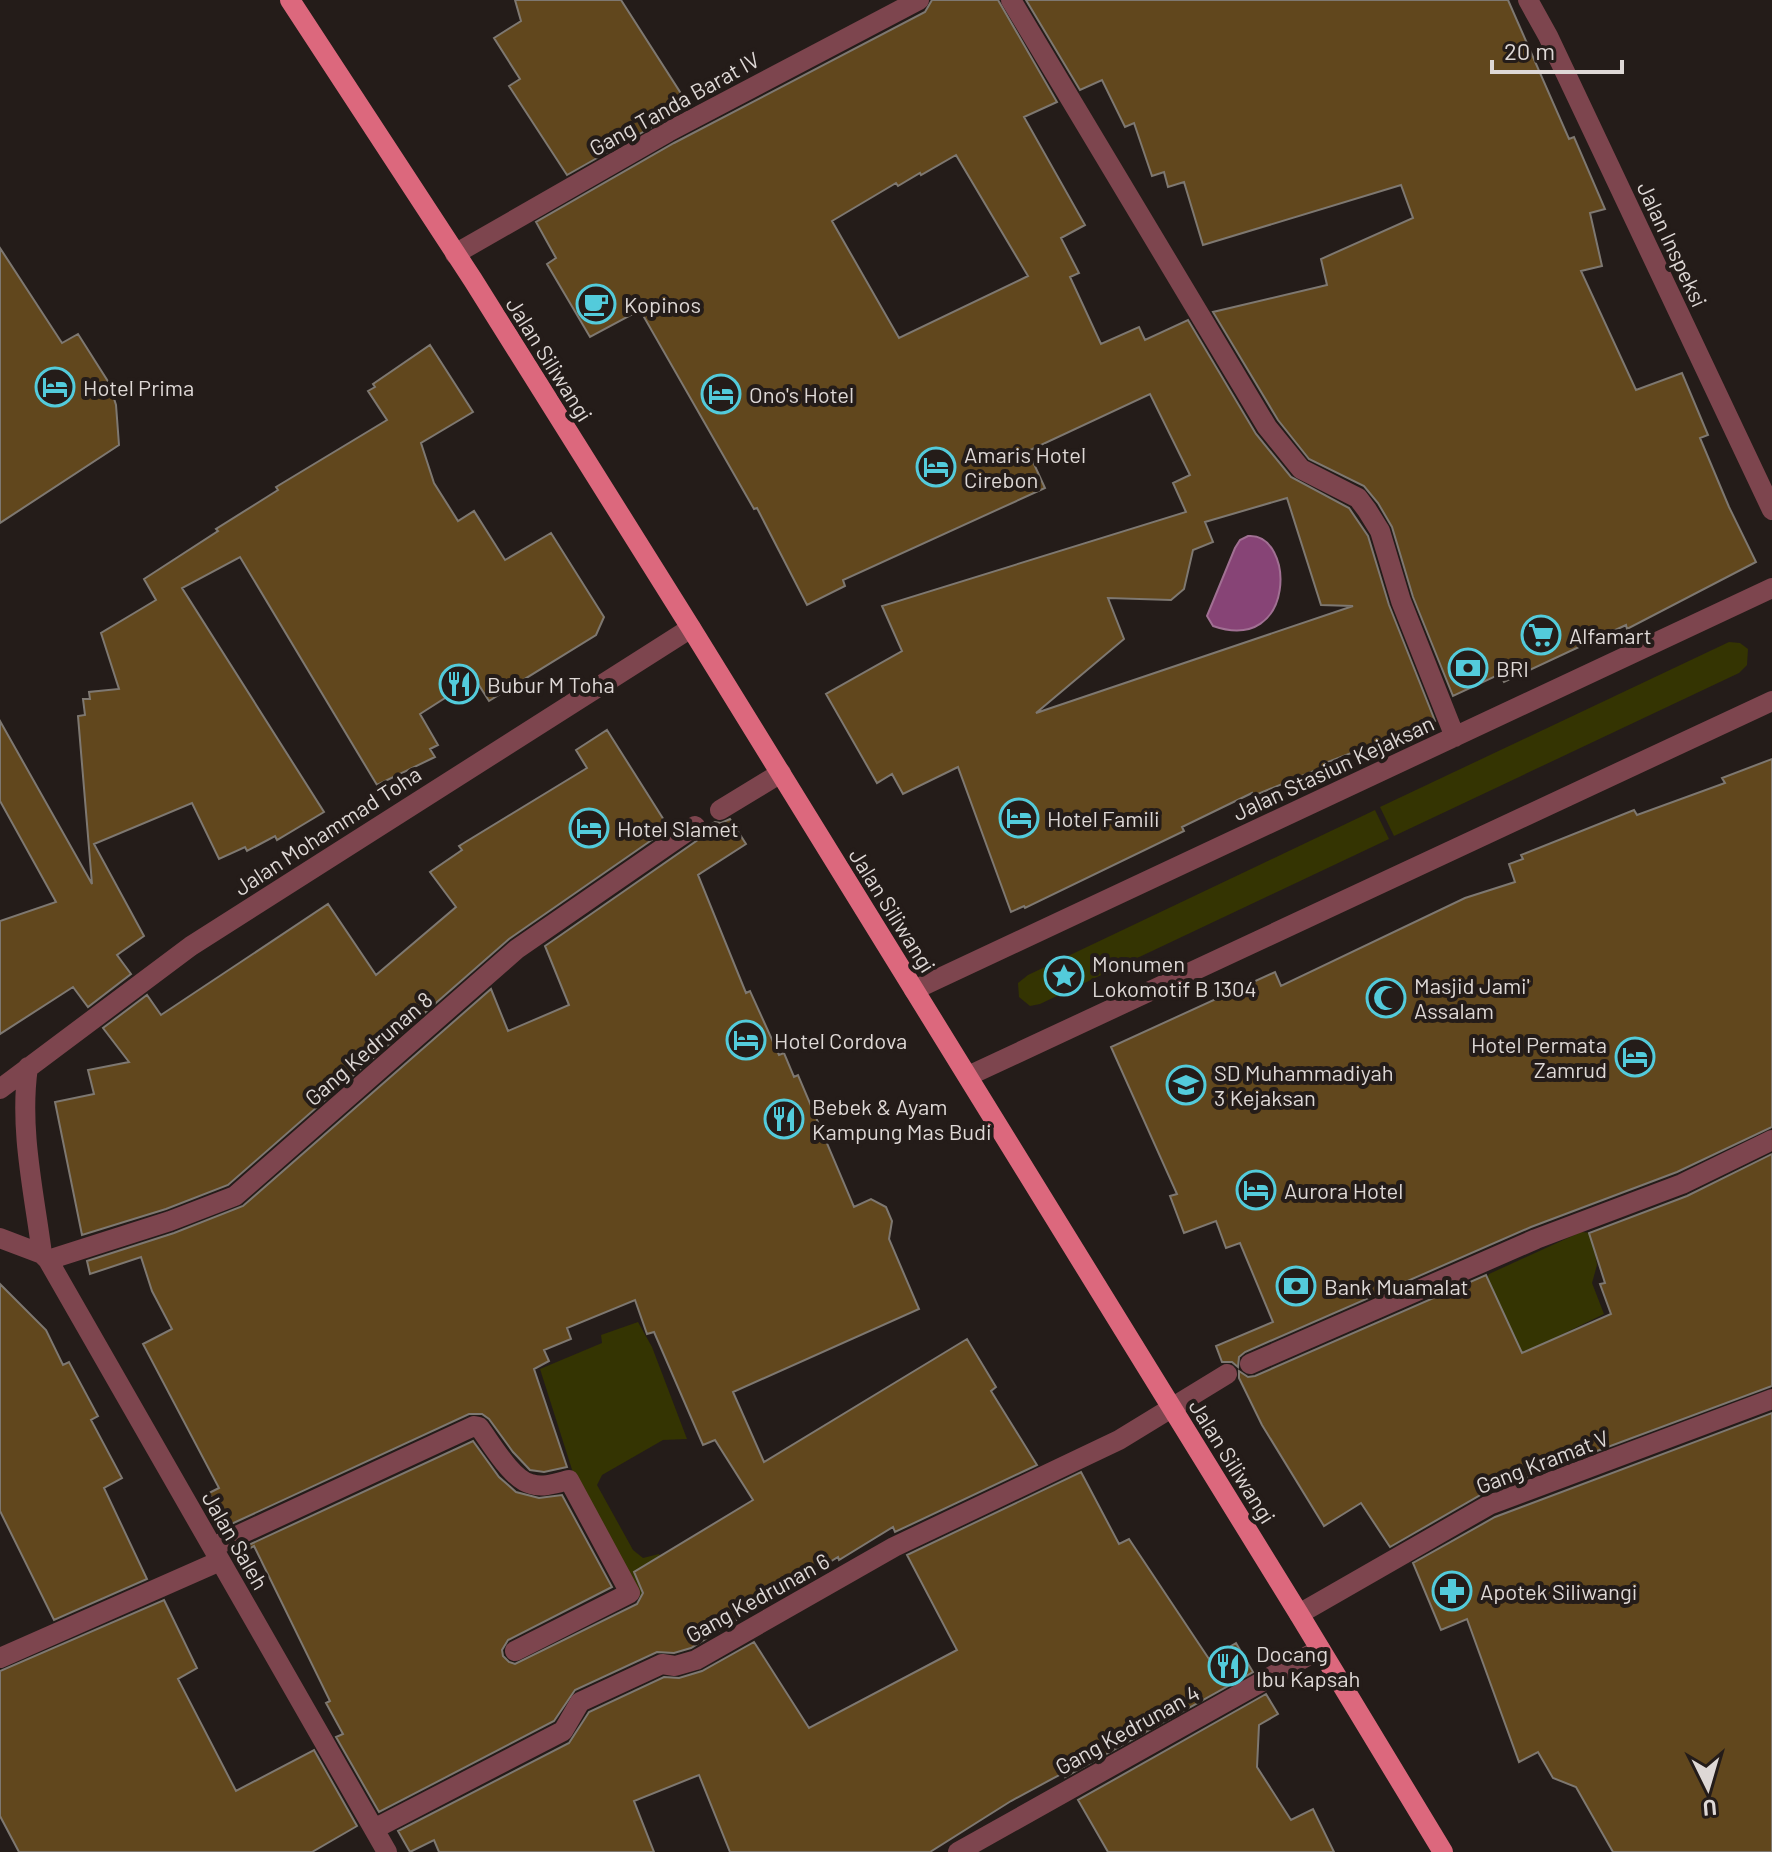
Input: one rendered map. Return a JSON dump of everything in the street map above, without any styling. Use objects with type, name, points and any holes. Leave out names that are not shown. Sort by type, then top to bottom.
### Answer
[{"type":"main road","name":"Jalan Siliwangi","points":[[290,0],[691,628],[1443,1852]]},
{"type":"street","name":"Gang Tanda Barat IV","points":[[455,254],[668,132],[919,0]]},
{"type":"street","points":[[1011,0],[1267,427],[1301,469],[1358,498],[1380,531],[1401,601],[1455,737]]},
{"type":"street","name":"Jalan Inspeksi","points":[[1528,0],[1548,36],[1772,510]]},
{"type":"street","name":"Jalan Stasiun Kejaksan","points":[[914,990],[1772,588]]},
{"type":"street","name":"Jalan Mohammad Toha","points":[[0,1089],[191,946],[691,628]]},
{"type":"street","points":[[968,1076],[1772,701]]},
{"type":"street","points":[[720,810],[781,773]]},
{"type":"street","name":"Gang Kedrunan 8","points":[[45,1257],[170,1221],[235,1196],[517,949],[695,826]]},
{"type":"street","name":"Jalan Saleh","points":[[28,1067],[23,1099],[25,1126],[45,1257],[387,1852]]},
{"type":"street","points":[[1250,1364],[1536,1239],[1682,1184],[1772,1140]]},
{"type":"street","points":[[0,1238],[45,1257]]},
{"type":"street","name":"Gang Kedrunan 6","points":[[374,1829],[563,1731],[580,1702],[662,1664],[675,1666],[696,1660],[894,1547],[1119,1440],[1227,1374]]},
{"type":"street","name":"Gang Kramat V","points":[[1299,1614],[1489,1505],[1772,1399]]},
{"type":"street","points":[[0,1658],[216,1554],[406,1456],[474,1426],[479,1427],[519,1479],[531,1485],[545,1486],[569,1480],[630,1593],[515,1651]]},
{"type":"street","name":"Gang Kedrunan 4","points":[[958,1852],[1320,1649]]},
{"type":"shaded area","points":[[1248,536],[1263,540],[1274,552],[1280,570],[1280,590],[1273,609],[1261,624],[1241,630],[1213,626],[1207,616],[1235,548],[1240,540]]},
{"type":"shaded area","points":[[1729,642],[1740,643],[1748,649],[1747,665],[1739,673],[1394,836],[1380,807]]},
{"type":"shaded area","points":[[1375,810],[1389,839],[1040,1004],[1030,1006],[1019,997],[1018,983],[1028,975]]},
{"type":"shaded area","points":[[1581,1232],[1592,1233],[1597,1265],[1592,1283],[1604,1314],[1520,1355],[1486,1281],[1489,1274]]},
{"type":"shaded area","points":[[638,1322],[652,1347],[687,1439],[663,1440],[602,1475],[597,1485],[633,1550],[643,1558],[659,1554],[669,1572],[647,1610],[575,1479],[540,1369],[602,1343],[601,1335]]},
{"type":"building","points":[[515,0],[621,0],[689,106],[567,175],[509,86],[520,79],[494,38],[521,21]]},
{"type":"building","points":[[932,0],[998,0],[1057,102],[1024,117],[1085,225],[1061,238],[1079,273],[1070,277],[1101,344],[1139,327],[1145,340],[1188,320],[1256,434],[1291,477],[1349,508],[1368,536],[1389,605],[1435,721],[1325,763],[1326,766],[1253,796],[1252,793],[1182,827],[1184,831],[1011,912],[958,767],[903,794],[892,774],[877,783],[826,694],[902,651],[882,606],[1186,512],[1173,483],[1190,475],[1150,394],[1028,451],[1045,488],[843,580],[845,586],[807,605],[757,508],[754,509],[640,310],[590,337],[547,264],[556,258],[536,222],[674,143],[925,12]],"holes":[[[956,155],[1028,276],[899,338],[832,221],[896,183],[898,186]],[[1287,498],[1321,605],[1353,606],[1036,713],[1124,639],[1108,598],[1171,600],[1184,589],[1193,550],[1213,542],[1205,522]]]},
{"type":"building","points":[[1026,0],[1508,0],[1569,139],[1574,137],[1605,209],[1590,213],[1602,266],[1581,271],[1636,390],[1682,373],[1708,435],[1700,438],[1756,562],[1627,629],[1626,625],[1504,682],[1500,674],[1453,696],[1413,597],[1392,527],[1378,503],[1364,486],[1309,459],[1278,420],[1213,312],[1327,285],[1321,259],[1413,218],[1401,185],[1203,245],[1184,182],[1168,187],[1164,172],[1152,176],[1134,123],[1125,127],[1102,80],[1080,90]]},
{"type":"building","name":"Hotel Prima","points":[[0,248],[62,343],[78,334],[109,383],[116,405],[119,445],[0,523]]},
{"type":"building","points":[[430,345],[473,412],[421,443],[434,483],[458,521],[474,511],[505,560],[551,533],[604,617],[596,635],[489,701],[475,679],[420,714],[438,745],[430,749],[435,757],[377,785],[240,557],[182,588],[324,812],[277,840],[275,836],[247,851],[245,847],[219,859],[192,803],[94,844],[144,936],[117,955],[131,974],[88,1007],[73,987],[0,1034],[0,921],[56,902],[0,801],[0,721],[92,884],[78,716],[85,715],[83,699],[90,699],[89,692],[119,689],[101,633],[156,600],[144,579],[278,490],[276,487],[387,420],[368,391],[375,387],[373,384]]},
{"type":"building","points":[[607,730],[669,828],[509,939],[228,1185],[166,1209],[82,1235],[55,1102],[94,1094],[88,1070],[129,1062],[103,1028],[147,995],[161,1015],[328,904],[376,975],[456,907],[430,872],[462,850],[459,846],[587,768],[576,750]]},
{"type":"building","points":[[1772,759],[1772,1127],[1677,1172],[1531,1227],[1245,1352],[1239,1357],[1238,1367],[1232,1362],[1222,1362],[1216,1346],[1273,1322],[1240,1243],[1226,1248],[1216,1221],[1184,1233],[1170,1196],[1177,1194],[1111,1047],[1275,972],[1281,986],[1465,898],[1515,882],[1509,864],[1523,859],[1521,855],[1634,810],[1637,815],[1725,783],[1722,778]]},
{"type":"building","points":[[730,819],[746,844],[698,875],[746,993],[750,991],[779,1055],[784,1053],[794,1077],[798,1075],[854,1207],[871,1199],[886,1207],[892,1221],[889,1239],[919,1309],[733,1392],[764,1462],[967,1339],[996,1387],[991,1391],[1037,1465],[895,1532],[893,1527],[839,1560],[838,1557],[691,1648],[674,1653],[657,1652],[575,1690],[554,1721],[379,1812],[336,1737],[343,1734],[326,1703],[330,1701],[254,1546],[242,1553],[240,1549],[473,1441],[499,1477],[516,1492],[539,1498],[562,1495],[612,1587],[508,1640],[502,1650],[503,1656],[515,1664],[637,1604],[643,1593],[634,1572],[753,1500],[715,1440],[703,1445],[654,1332],[647,1334],[635,1300],[567,1328],[571,1339],[544,1350],[549,1361],[534,1369],[567,1467],[544,1472],[530,1470],[489,1419],[482,1414],[469,1414],[227,1526],[209,1493],[219,1488],[143,1344],[172,1329],[152,1291],[141,1257],[90,1274],[87,1261],[174,1233],[243,1206],[491,989],[508,1031],[569,1005],[545,946],[702,837],[708,826]]},
{"type":"building","points":[[1772,1154],[1772,1386],[1484,1493],[1390,1547],[1361,1503],[1324,1526],[1262,1425],[1239,1378],[1239,1371],[1248,1377],[1255,1376],[1486,1275],[1522,1353],[1611,1314],[1600,1284],[1605,1283],[1589,1233],[1687,1196]]},
{"type":"building","points":[[0,1284],[46,1330],[63,1365],[69,1362],[98,1416],[91,1420],[122,1478],[104,1488],[147,1579],[54,1620],[0,1511]]},
{"type":"building","points":[[1772,1413],[1772,1852],[1613,1852],[1576,1787],[1553,1778],[1538,1752],[1519,1762],[1467,1619],[1441,1630],[1413,1563],[1495,1517]]},
{"type":"building","points":[[1081,1472],[1119,1544],[1129,1539],[1209,1659],[1236,1643],[1253,1672],[1065,1777],[1063,1773],[1011,1801],[930,1852],[730,1852],[699,1775],[634,1801],[654,1852],[439,1852],[434,1840],[410,1852],[398,1831],[569,1743],[589,1712],[664,1677],[679,1678],[702,1671],[754,1642],[809,1728],[957,1650],[907,1555]]},
{"type":"building","points":[[164,1600],[197,1668],[178,1679],[236,1791],[314,1750],[357,1826],[312,1852],[19,1852],[0,1816],[0,1671]]},
{"type":"building","points":[[1266,1694],[1278,1714],[1259,1725],[1257,1767],[1291,1820],[1313,1809],[1334,1852],[1108,1852],[1078,1800]]},
{"type":"place","name":"Kopinos","points":[[596,304]]},
{"type":"place","name":"Hotel Prima","points":[[55,387]]},
{"type":"place","name":"Ono's Hotel","points":[[721,394]]},
{"type":"place","name":"Amaris Hotel Cirebon","points":[[936,467]]},
{"type":"place","name":"Alfamart","points":[[1541,635]]},
{"type":"place","name":"BRI","points":[[1468,668]]},
{"type":"place","name":"Bubur M Toha","points":[[459,684]]},
{"type":"place","name":"Hotel Famili","points":[[1019,818]]},
{"type":"place","name":"Hotel Slamet","points":[[589,828]]},
{"type":"place","name":"Monumen Lokomotif B 1304","points":[[1064,976]]},
{"type":"place","name":"Masjid Jami' Assalam","points":[[1386,998]]},
{"type":"place","name":"Hotel Cordova","points":[[746,1040]]},
{"type":"place","name":"Hotel Permata Zamrud","points":[[1635,1057]]},
{"type":"place","name":"SD Muhammadiyah 3 Kejaksan","points":[[1186,1085]]},
{"type":"place","name":"Bebek & Ayam Kampung Mas Budi","points":[[784,1119]]},
{"type":"place","name":"Aurora Hotel","points":[[1256,1190]]},
{"type":"place","name":"Bank Muamalat","points":[[1296,1286]]},
{"type":"place","name":"Apotek Siliwangi","points":[[1452,1591]]},
{"type":"place","name":"Docang Ibu Kapsah","points":[[1228,1666]]}]
